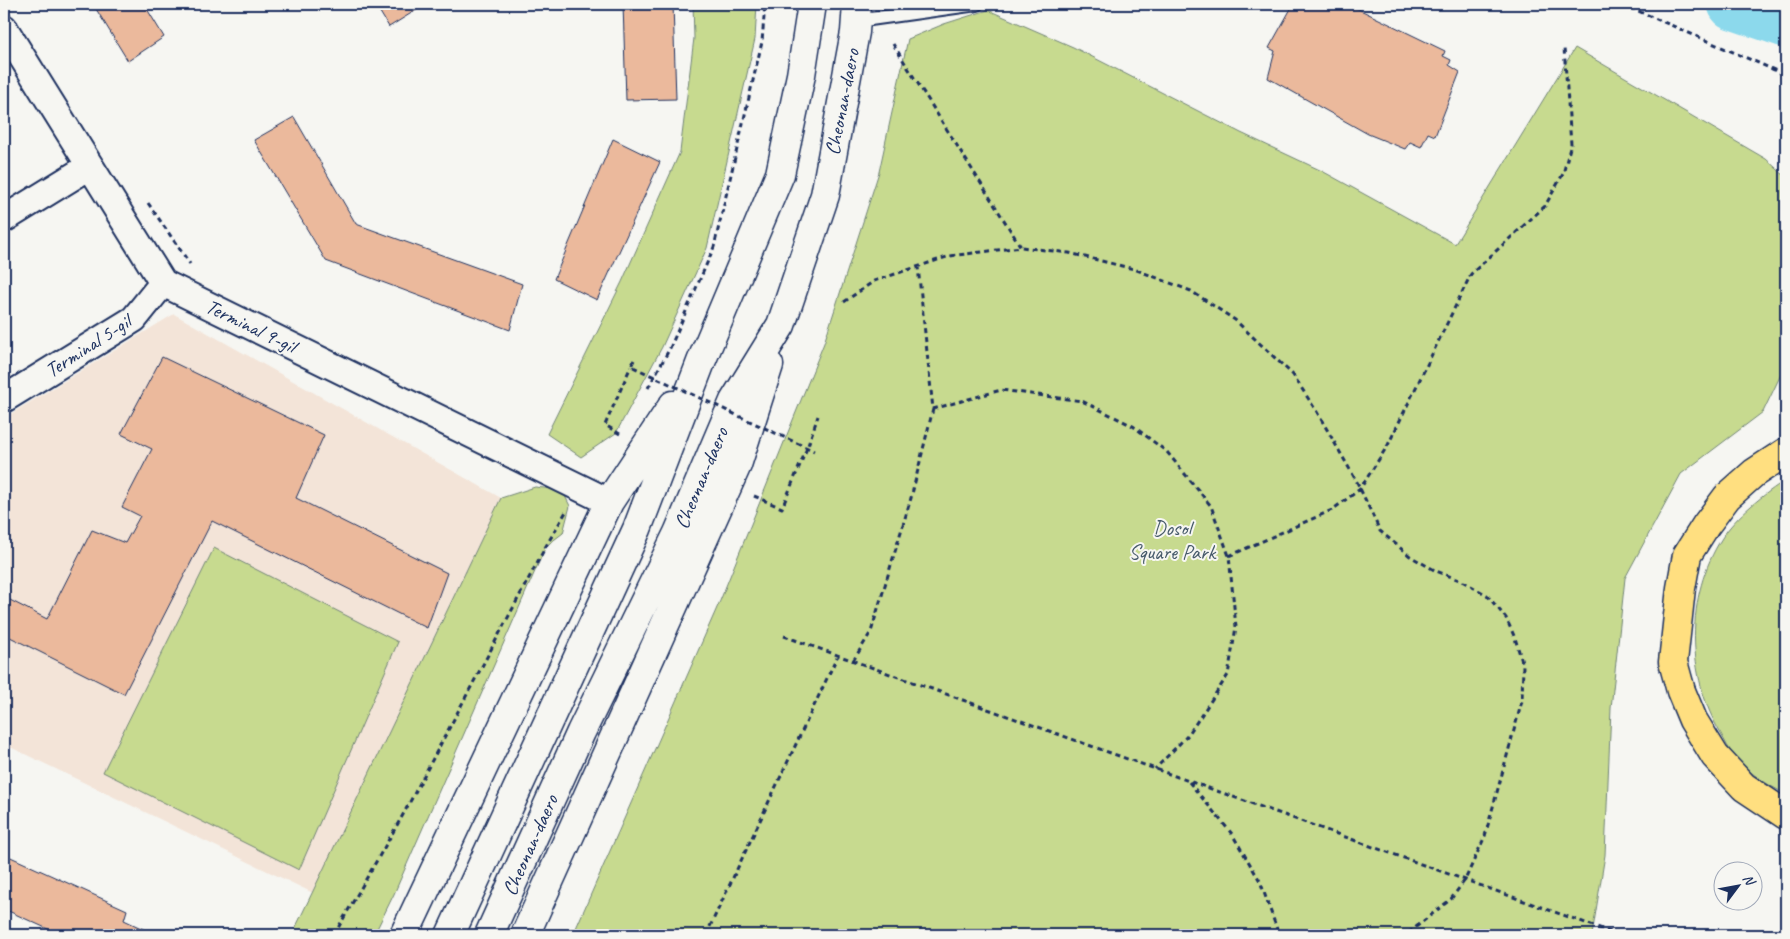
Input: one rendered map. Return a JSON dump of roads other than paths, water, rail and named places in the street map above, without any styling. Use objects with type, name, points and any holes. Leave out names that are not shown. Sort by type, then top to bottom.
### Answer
[{"type":"highway","points":[[1786,452],[1754,472],[1727,497],[1687,555],[1681,588],[1673,662],[1681,691],[1693,720],[1715,756],[1744,787],[1786,815]]},
{"type":"main road","name":"Cheonan-daero","points":[[450,935],[637,528],[701,362],[780,174],[801,75],[812,4]]},
{"type":"main road","name":"Cheonan-daero","points":[[489,935],[581,732],[678,533],[734,401],[781,325],[825,195],[856,12]]},
{"type":"main road","points":[[525,935],[737,465],[781,325]]},
{"type":"main road","points":[[404,935],[609,502],[701,362]]},
{"type":"street","points":[[4,28],[163,283]]},
{"type":"street","points":[[4,219],[90,166]]},
{"type":"street","name":"Terminal 5-gil","points":[[4,399],[134,319],[163,283]]},
{"type":"street","name":"Terminal 9-gil","points":[[163,283],[609,502]]},
{"type":"lane","points":[[856,12],[977,4]]},
{"type":"waterway","points":[[1733,4],[1786,22]]},
{"type":"park label","name":"Dosol Square Park","points":[[1172,540]]}]
